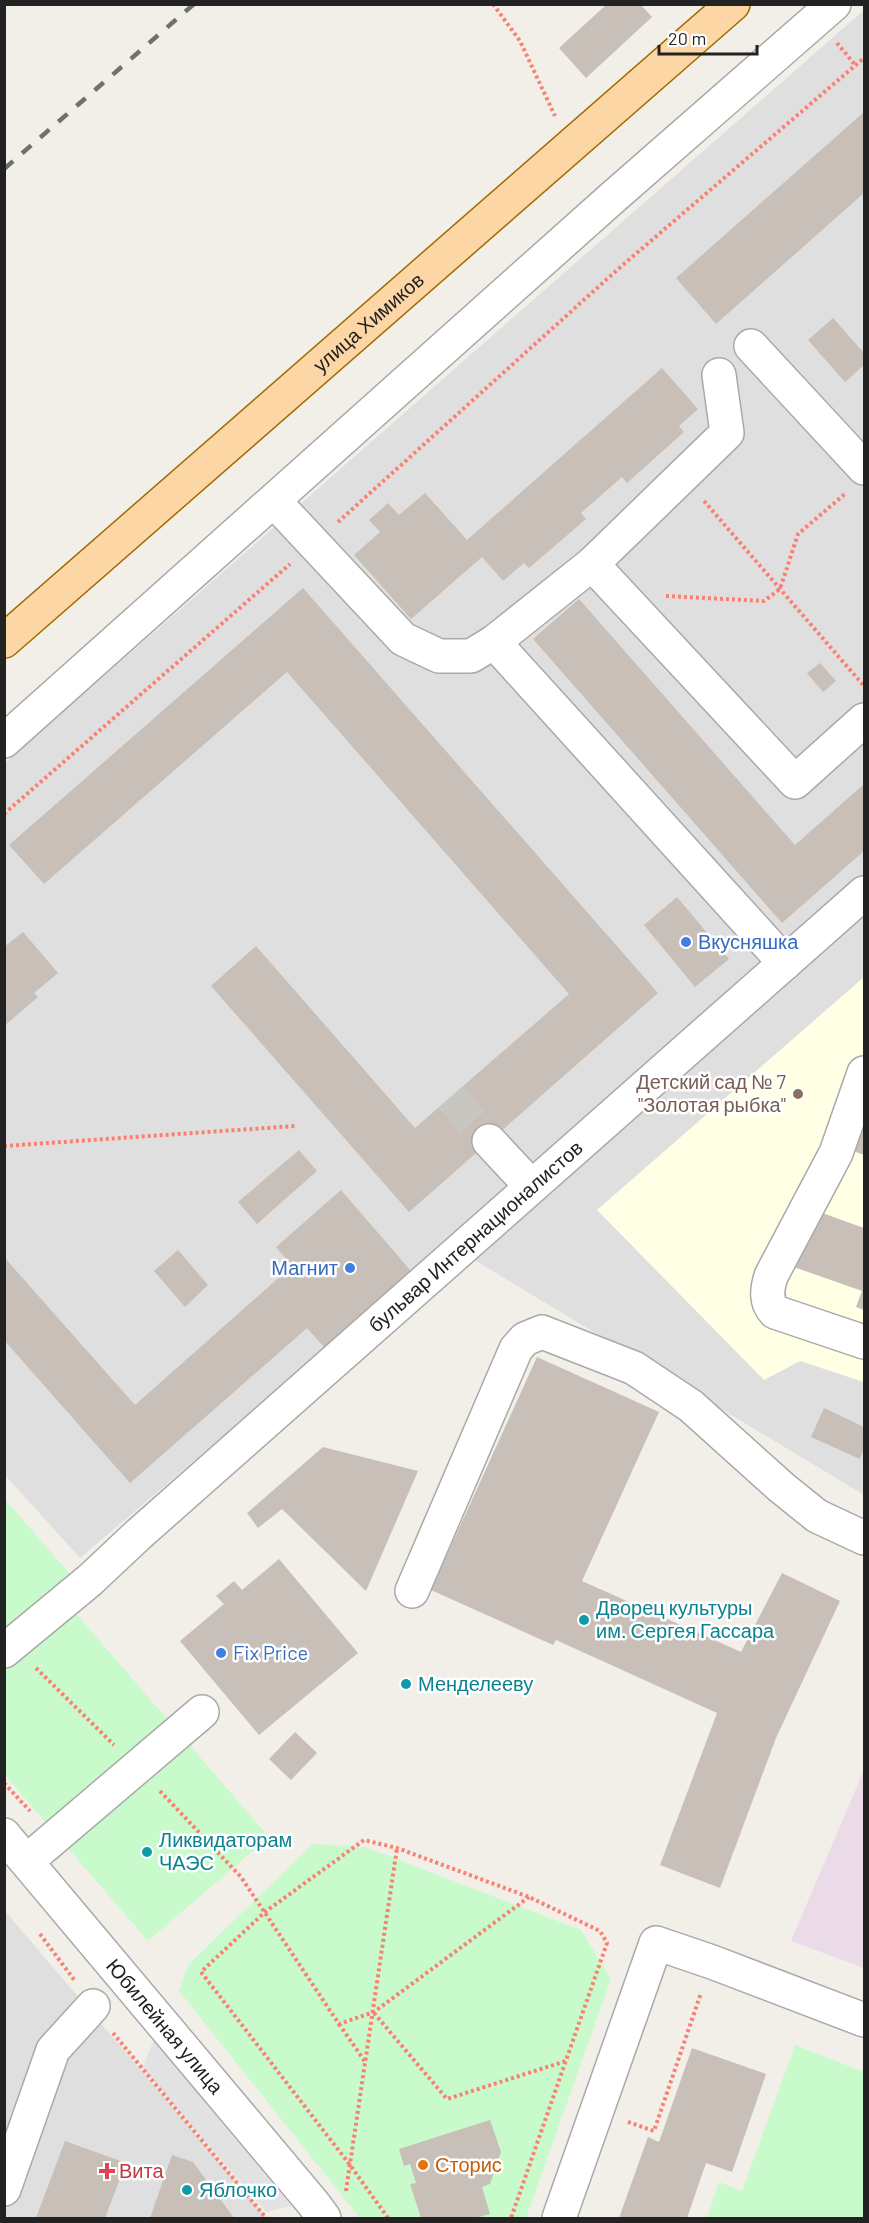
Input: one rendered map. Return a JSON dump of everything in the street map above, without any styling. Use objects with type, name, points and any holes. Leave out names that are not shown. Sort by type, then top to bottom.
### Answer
[{"type":"main road","name":"улица Химиков","points":[[4,640],[733,4]]},
{"type":"street","points":[[4,741],[834,4]]},
{"type":"street","points":[[751,346],[856,480]]},
{"type":"street","points":[[274,501],[402,639],[440,656],[471,656],[494,642],[592,564],[727,433],[719,375]]},
{"type":"street","points":[[592,564],[795,782],[864,720]]},
{"type":"street","points":[[494,642],[785,963]]},
{"type":"street","name":"бульвар Интернационалистов","points":[[7,1643],[90,1580],[531,1186],[864,893]]},
{"type":"street","points":[[864,1073],[836,1153],[771,1275],[767,1287],[768,1306],[775,1312],[864,1342]]},
{"type":"street","points":[[489,1141],[531,1186]]},
{"type":"street","points":[[412,1591],[516,1349],[525,1339],[542,1332],[634,1368],[691,1406],[781,1487],[817,1516],[864,1538]]},
{"type":"street","points":[[27,1861],[202,1712]]},
{"type":"street","name":"Юбилейная улица","points":[[4,1835],[324,2218]]},
{"type":"street","points":[[559,2218],[656,1943],[864,2020]]},
{"type":"street","points":[[4,2189],[53,2050],[93,2006]]},
{"type":"path","points":[[493,4],[520,42],[569,147]]},
{"type":"path","points":[[4,814],[314,544],[616,270],[864,58]]},
{"type":"path","points":[[682,476],[864,687]]},
{"type":"path","points":[[619,593],[764,601],[780,589],[798,534],[856,480]]},
{"type":"path","points":[[4,1146],[295,1126]]},
{"type":"path","points":[[7,1643],[137,1767],[241,1877],[366,2063]]},
{"type":"path","points":[[388,2218],[350,2165],[201,1972],[265,1912],[364,1840],[397,1848],[530,1897],[600,1931],[607,1943],[511,2218]]},
{"type":"path","points":[[345,2194],[397,1848]]},
{"type":"path","points":[[339,2024],[374,2012],[530,1897]]},
{"type":"path","points":[[39,1933],[127,2052],[266,2218]]},
{"type":"path","points":[[619,2119],[654,2131],[712,1962]]},
{"type":"path","points":[[374,2012],[447,2099],[566,2061]]},
{"type":"shaded area","points":[[864,10],[864,1495],[448,1244],[80,1558],[5,1475],[5,763]]},
{"type":"shaded area","name":"Детский сад № 7 \"Золотая рыбка\"","points":[[864,977],[864,1382],[800,1361],[764,1380],[597,1210]]},
{"type":"shaded area","points":[[864,1770],[864,1968],[791,1941]]},
{"type":"shaded area","points":[[5,1911],[267,2218],[5,2218]]},
{"type":"shaded area","points":[[154,2040],[291,2206],[266,2212],[142,2068]]},
{"type":"green space","points":[[4,1498],[76,1581],[60,1595],[269,1837],[148,1941],[5,1775]]},
{"type":"green space","points":[[313,1844],[365,1847],[581,1930],[611,1979],[526,2218],[360,2218],[179,1991],[188,1965]]},
{"type":"green space","points":[[795,2045],[864,2072],[864,2218],[707,2218],[719,2182],[742,2191]]},
{"type":"building","points":[[607,4],[640,4],[652,17],[586,78],[559,48]]},
{"type":"building","points":[[864,112],[864,193],[716,324],[676,278]]},
{"type":"building","points":[[833,318],[864,353],[864,365],[845,382],[808,340]]},
{"type":"building","points":[[662,368],[698,409],[679,426],[684,432],[627,483],[622,477],[581,513],[586,519],[529,568],[524,563],[503,581],[482,557],[411,619],[354,555],[380,532],[369,520],[388,503],[399,515],[425,493],[467,540]]},
{"type":"building","points":[[303,588],[658,993],[409,1212],[211,986],[256,946],[415,1128],[569,994],[287,672],[44,884],[9,845]]},
{"type":"building","points":[[579,599],[795,845],[864,784],[864,851],[782,923],[533,639]]},
{"type":"building","points":[[820,663],[836,681],[823,692],[807,673]]},
{"type":"building","name":"Вкусняшка","points":[[677,897],[729,959],[695,987],[644,925]]},
{"type":"building","points":[[23,932],[58,973],[34,993],[38,997],[4,1026],[4,947]]},
{"type":"building","points":[[864,1120],[864,1155],[848,1149]]},
{"type":"building","points":[[299,1150],[317,1171],[257,1224],[238,1202]]},
{"type":"building","points":[[341,1190],[411,1271],[324,1347],[307,1328],[130,1483],[4,1340],[4,1257],[135,1405],[292,1266],[276,1247]]},
{"type":"building","points":[[811,1209],[864,1228],[864,1310],[856,1307],[862,1291],[791,1266]]},
{"type":"building","points":[[178,1250],[208,1285],[185,1307],[154,1271]]},
{"type":"building","name":"Дворец культуры им. Сергея Гассара","points":[[537,1357],[659,1412],[582,1581],[741,1652],[782,1573],[840,1601],[776,1738],[720,1888],[660,1865],[717,1713],[556,1640],[553,1645],[431,1590]]},
{"type":"building","points":[[824,1408],[864,1427],[864,1449],[860,1459],[811,1437]]},
{"type":"building","points":[[323,1447],[418,1471],[366,1591],[282,1509],[258,1528],[247,1513]]},
{"type":"building","points":[[279,1559],[358,1653],[259,1735],[180,1641],[224,1604],[216,1596],[234,1581],[242,1590]]},
{"type":"building","points":[[295,1732],[317,1753],[291,1780],[269,1759]]},
{"type":"building","points":[[692,2048],[766,2074],[732,2172],[706,2163],[687,2218],[619,2218],[648,2137],[659,2142]]},
{"type":"building","points":[[490,2120],[501,2152],[490,2184],[482,2187],[490,2214],[475,2218],[421,2218],[410,2184],[416,2183],[410,2164],[404,2166],[399,2149]]},
{"type":"building","points":[[65,2141],[126,2163],[105,2218],[36,2218]]},
{"type":"building","name":"Яблочко","points":[[172,2155],[193,2162],[234,2218],[150,2218]]},
{"type":"tunnel","points":[[451,1097],[489,1141]]},
{"type":"railway","points":[[4,169],[194,4]]},
{"type":"place","name":"Вкусняшка","points":[[686,942]]},
{"type":"place","name":"Детский сад № 7 \"Золотая рыбка\"","points":[[798,1094]]},
{"type":"place","name":"Магнит","points":[[350,1268]]},
{"type":"place","name":"Дворец культуры им. Сергея Гассара","points":[[584,1620]]},
{"type":"place","name":"Fix Price","points":[[221,1653]]},
{"type":"place","name":"Менделееву","points":[[406,1684]]},
{"type":"place","name":"Ликвидаторам ЧАЭС","points":[[147,1852]]},
{"type":"place","name":"Сторис","points":[[423,2165]]},
{"type":"place","name":"Вита","points":[[107,2171]]},
{"type":"place","name":"Яблочко","points":[[187,2190]]}]
